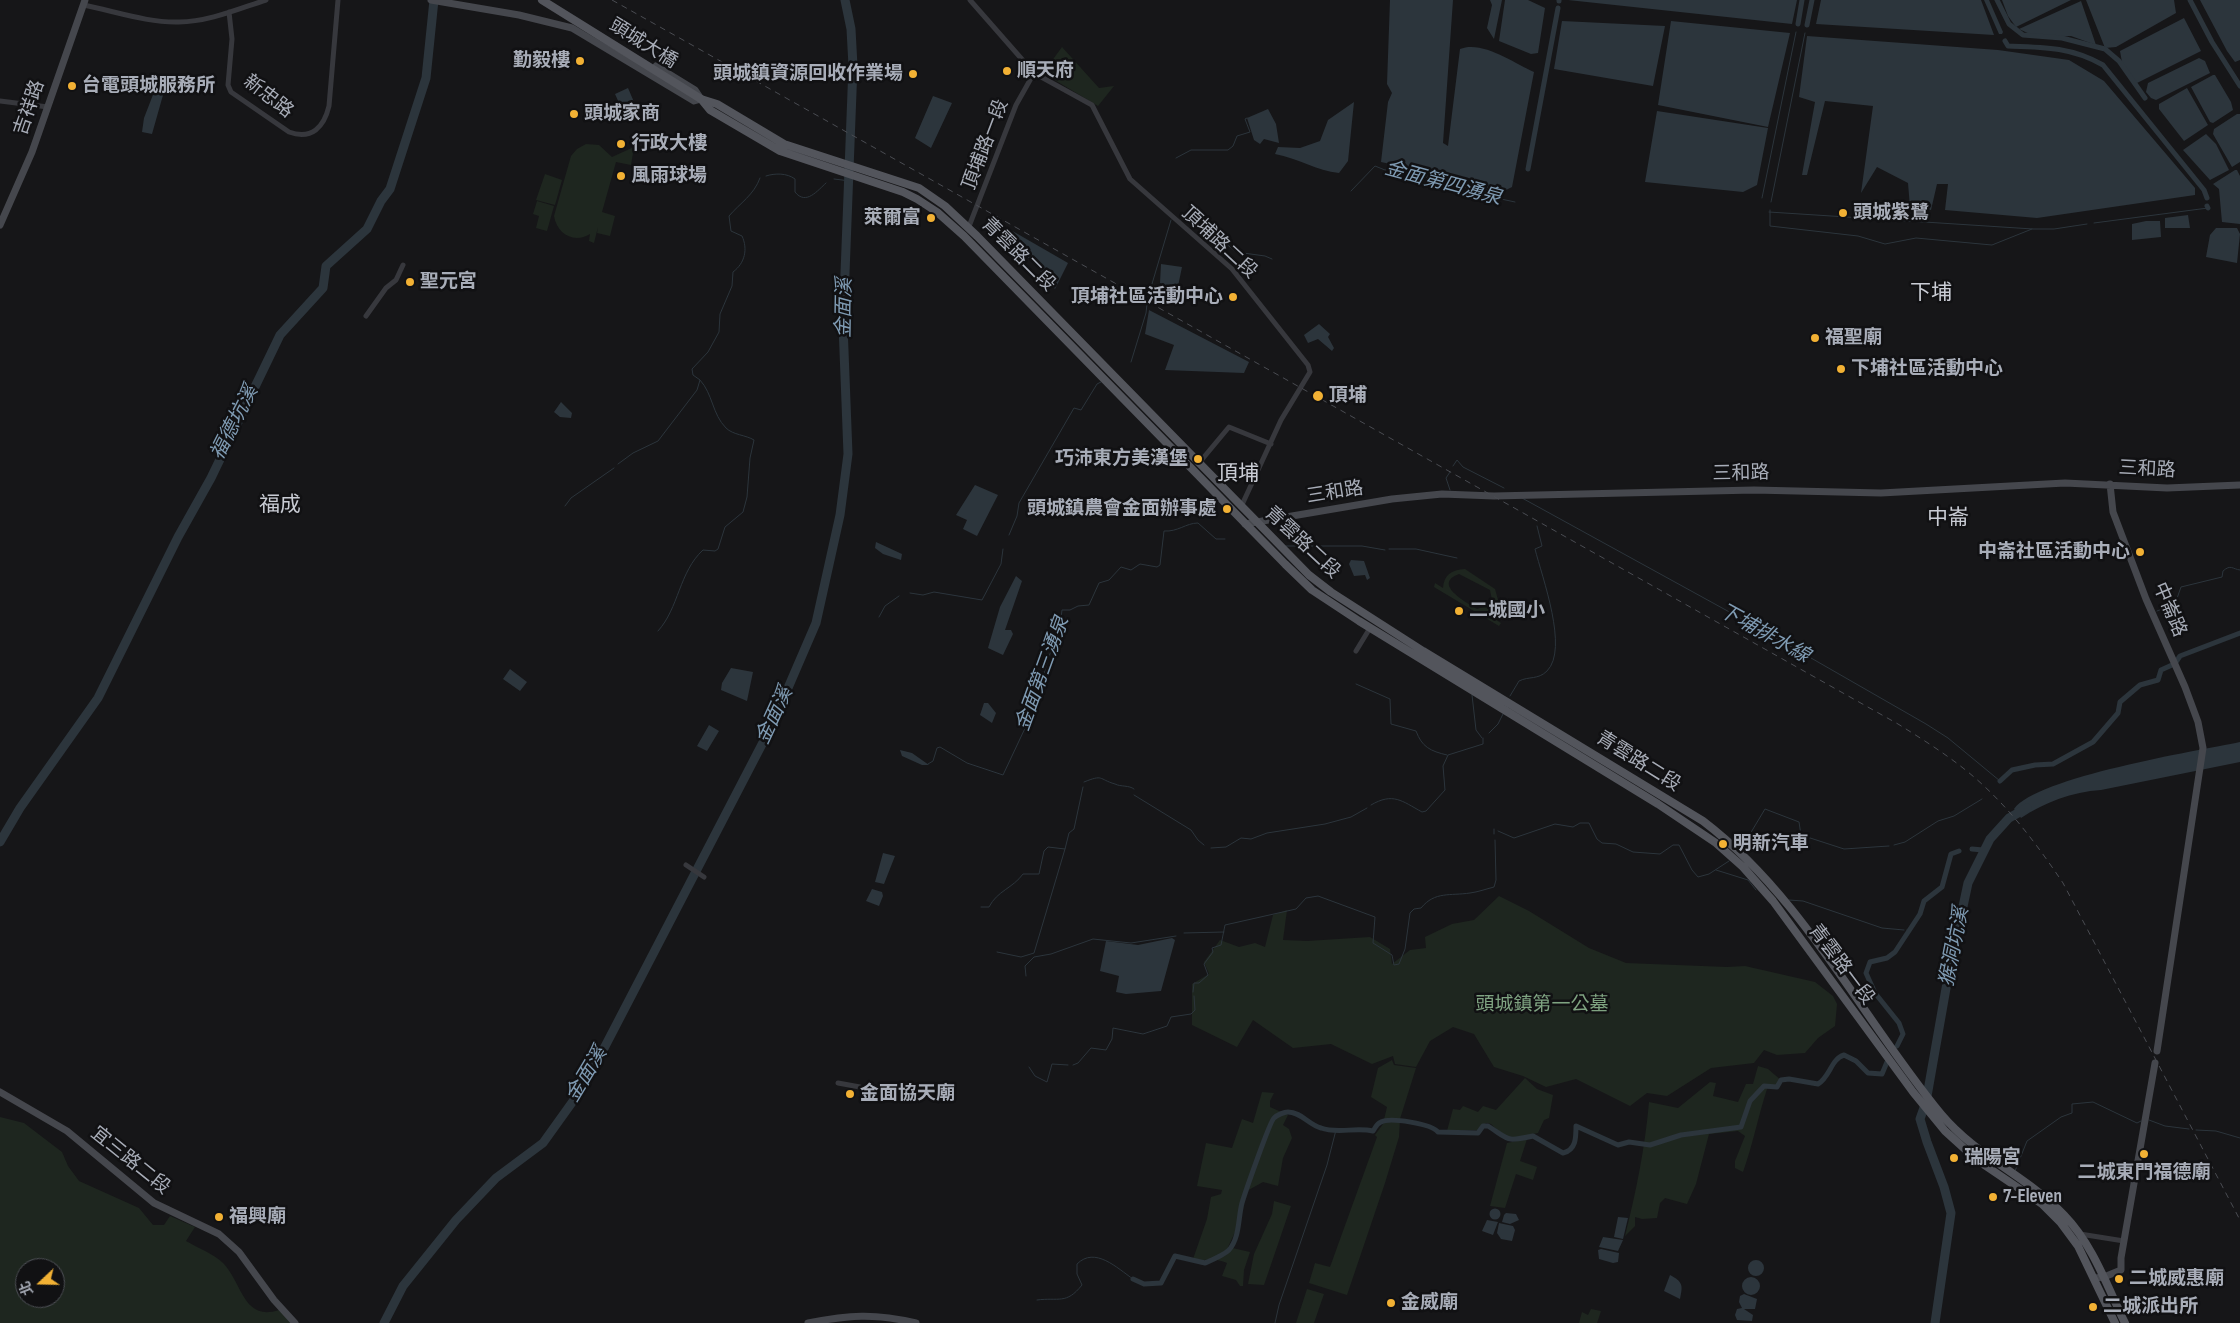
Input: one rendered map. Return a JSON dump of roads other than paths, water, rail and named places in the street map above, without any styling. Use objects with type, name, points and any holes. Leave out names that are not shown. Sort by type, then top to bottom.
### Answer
[{"type":"main road","name":"頭城大橋","points":[[542,0],[701,99]]},
{"type":"main road","points":[[701,99],[717,104],[784,144],[827,159],[861,174]]},
{"type":"main road","points":[[701,99],[710,110],[780,151],[834,170],[861,174]]},
{"type":"main road","name":"青雲路二段","points":[[861,174],[919,188],[945,206],[969,228],[1240,507],[1309,575],[1331,592],[1701,832],[1743,867]]},
{"type":"main road","name":"青雲路二段","points":[[861,174],[917,199],[937,212],[964,236],[1244,524],[1312,590],[1370,628],[1423,652],[1703,821],[1736,847],[1750,861]]},
{"type":"main road","name":"青雲路一段","points":[[1750,861],[1780,894],[1939,1112],[1986,1157],[2051,1203],[2079,1234]]},
{"type":"main road","name":"青雲路一段","points":[[1743,867],[1773,901],[1938,1123],[1977,1160],[2042,1204],[2061,1222],[2078,1246],[2095,1278]]},
{"type":"main road","points":[[2079,1234],[2104,1277],[2115,1323]]},
{"type":"main road","points":[[2095,1278],[2125,1323]]},
{"type":"street","points":[[84,3],[152,19],[179,22],[229,12],[266,0]]},
{"type":"street","name":"新忠路","points":[[229,12],[232,39],[228,85],[231,92],[289,132],[298,136],[318,130],[326,120],[329,106],[338,0]]},
{"type":"street","points":[[431,0],[519,15],[572,28],[694,102],[701,99]]},
{"type":"street","points":[[970,0],[1034,73]]},
{"type":"street","name":"吉祥路","points":[[0,225],[32,152],[84,3]]},
{"type":"street","name":"頂埔路二段","points":[[1034,73],[1092,105],[1097,112],[1121,166],[1130,179],[1232,270],[1308,365],[1310,372],[1297,390],[1237,516]]},
{"type":"street","name":"頂埔路一段","points":[[964,236],[969,228],[1016,105],[1034,73]]},
{"type":"street","points":[[0,101],[48,108]]},
{"type":"street","points":[[366,316],[386,288],[396,280],[403,265]]},
{"type":"street","points":[[1198,464],[1229,427],[1270,444]]},
{"type":"street","name":"三和路","points":[[1244,524],[1392,499],[1442,494],[1494,496],[1754,490],[1881,492],[2036,484],[2110,484],[2184,488],[2240,484]]},
{"type":"street","name":"中崙路","points":[[2110,484],[2113,512],[2146,599],[2185,687],[2198,722],[2203,748],[2157,1051]]},
{"type":"street","points":[[1356,651],[1370,628]]},
{"type":"street","points":[[686,866],[704,878]]},
{"type":"street","points":[[2095,1278],[2104,1277],[2121,1270],[2124,1241],[2155,1063]]},
{"type":"street","points":[[838,1084],[860,1087]]},
{"type":"street","name":"宜三路二段","points":[[0,1092],[67,1130],[154,1203],[219,1234],[239,1252],[274,1300],[295,1323]]},
{"type":"street","points":[[2079,1234],[2124,1241]]},
{"type":"street","points":[[808,1323],[846,1316],[865,1315],[916,1323]]},
{"type":"waterway","name":"福德坑溪","points":[[0,842],[20,808],[98,698],[178,537],[211,478],[280,335],[323,288],[326,266],[367,229],[381,201],[390,189],[426,78],[434,0]]},
{"type":"waterway","name":"金面溪","points":[[384,1323],[403,1286],[456,1220],[496,1178],[543,1143],[586,1083],[772,725],[816,623],[840,515],[848,454],[843,325],[853,66],[851,29],[845,0]]},
{"type":"waterway","points":[[1798,24],[1802,0]]},
{"type":"waterway","points":[[1807,25],[1812,0]]},
{"type":"waterway","points":[[1997,0],[2009,24],[2023,35],[2062,38],[2105,49],[2119,61],[2145,98]]},
{"type":"waterway","points":[[2190,0],[2212,42],[2240,86]]},
{"type":"waterway","points":[[1528,169],[1558,8]]},
{"type":"waterway","points":[[1762,198],[1796,32]]},
{"type":"waterway","points":[[1771,202],[1805,33]]},
{"type":"waterway","points":[[2005,41],[2008,46],[2069,51],[2103,65],[2204,190],[2207,198]]},
{"type":"waterway","points":[[1176,158],[1191,150],[1228,150],[1233,146],[1237,136],[1250,132],[1245,119],[1247,118]]},
{"type":"waterway","name":"金面第四湧泉","points":[[1351,191],[1375,166],[1385,170],[1406,170],[1418,181],[1515,202]]},
{"type":"waterway","points":[[766,176],[781,174],[792,177],[795,179],[795,192],[803,197],[816,193],[826,183]]},
{"type":"waterway","points":[[618,464],[633,453],[658,441],[697,390],[700,380],[693,375],[692,369],[708,352],[719,332],[720,314],[732,286],[733,272],[743,260],[745,251],[742,236],[731,231],[729,216],[750,194],[760,178]]},
{"type":"waterway","points":[[834,179],[850,181]]},
{"type":"waterway","points":[[2094,223],[2208,208]]},
{"type":"waterway","points":[[1770,210],[1770,226],[1858,236],[1885,244],[1916,238],[1992,245],[2032,229]]},
{"type":"waterway","points":[[1769,212],[2033,229],[2054,229],[2087,224]]},
{"type":"waterway","name":"金面第四湧泉","points":[[1149,294],[1171,220]]},
{"type":"waterway","name":"金面第四湧泉","points":[[1200,235],[1212,242],[1224,242],[1236,252],[1265,256],[1272,259]]},
{"type":"waterway","name":"金面第四湧泉","points":[[1131,362],[1147,304]]},
{"type":"waterway","points":[[658,631],[671,612],[684,579],[695,559],[703,550],[715,551],[718,549],[725,527],[743,512],[747,497],[750,458],[754,440],[726,428],[718,417],[708,391],[700,380]]},
{"type":"waterway","name":"金面第四湧泉","points":[[1009,535],[1017,516],[1019,503],[1074,408],[1081,410],[1097,384],[1101,382]]},
{"type":"waterway","name":"下埔排水線","points":[[1453,466],[1457,460],[1463,467],[1504,488]]},
{"type":"waterway","points":[[565,506],[571,498],[614,468]]},
{"type":"waterway","name":"下埔排水線","points":[[1450,472],[1446,478],[1450,490]]},
{"type":"waterway","name":"下埔排水線","points":[[1522,498],[1764,631],[1926,724],[1948,738],[2000,781]]},
{"type":"waterway","name":"金面第三湧泉","points":[[928,764],[933,761],[937,748],[940,747],[967,763],[1003,775],[1035,707],[1049,656],[1059,633],[1062,610],[1089,605],[1099,583],[1109,580],[1121,567],[1131,570],[1140,564],[1157,567],[1160,565],[1164,531],[1198,523],[1216,539],[1225,539]]},
{"type":"waterway","points":[[1510,696],[1519,681],[1544,674],[1553,661],[1555,630],[1548,594],[1535,549],[1542,546],[1537,526]]},
{"type":"waterway","name":"金面第三湧泉","points":[[1286,546],[1362,546],[1385,550]]},
{"type":"waterway","name":"金面第四湧泉","points":[[910,593],[923,595],[934,592],[982,600],[1001,564],[1003,549]]},
{"type":"waterway","name":"金面第三湧泉","points":[[1389,549],[1416,549],[1457,558]]},
{"type":"waterway","points":[[2157,611],[2175,604],[2181,587],[2222,577],[2223,571],[2228,568],[2240,570]]},
{"type":"waterway","name":"金面第四湧泉","points":[[879,617],[885,606],[899,596]]},
{"type":"waterway","points":[[2176,662],[2180,656],[2240,633]]},
{"type":"waterway","points":[[2000,781],[2012,770],[2035,765],[2053,764],[2093,742],[2118,713],[2120,702],[2140,685],[2158,680],[2161,670],[2172,665]]},
{"type":"waterway","points":[[1356,684],[1390,699],[1391,724],[1416,731],[1427,748],[1447,755]]},
{"type":"waterway","points":[[1472,695],[1476,730],[1482,738]]},
{"type":"waterway","points":[[1489,733],[1498,724],[1503,714]]},
{"type":"waterway","points":[[1371,805],[1385,799],[1392,799],[1403,802],[1422,812],[1426,811],[1445,790],[1443,766],[1448,755],[1483,744],[1483,738]]},
{"type":"waterway","points":[[1084,782],[1101,778],[1117,785],[1134,789]]},
{"type":"waterway","points":[[981,907],[989,907],[996,897],[1015,883],[1023,874],[1039,874],[1044,851],[1048,847],[1065,849],[1069,833],[1074,829],[1083,787]]},
{"type":"waterway","points":[[1134,795],[1191,830],[1204,845]]},
{"type":"waterway","points":[[1894,845],[1905,842],[1938,821],[1954,816],[1982,799]]},
{"type":"waterway","points":[[1211,848],[1226,847],[1241,838],[1251,839],[1267,833],[1325,824],[1351,817],[1367,808]]},
{"type":"waterway","name":"猴洞坑溪","points":[[1935,1323],[1951,1213],[1920,1119],[1926,1102],[1948,977],[1968,883],[1990,839],[2009,818],[2027,808]]},
{"type":"waterway","points":[[1741,849],[1765,809],[1799,822],[1801,835],[1844,849],[1889,846]]},
{"type":"waterway","points":[[1498,831],[1514,838],[1555,824],[1573,827],[1580,823],[1589,823],[1597,839],[1602,843],[1616,844],[1633,852],[1660,854],[1673,845],[1679,845],[1692,870],[1698,877],[1709,874],[1729,861]]},
{"type":"waterway","points":[[1494,829],[1494,834]]},
{"type":"waterway","points":[[1193,992],[1194,983],[1199,983],[1208,975],[1204,964],[1213,952],[1212,948],[1221,945],[1225,925],[1296,909],[1306,898],[1318,896],[1375,917],[1373,943],[1392,955],[1394,965],[1399,964],[1405,949],[1410,913],[1414,909],[1421,908],[1432,899],[1443,895],[1473,893],[1494,887],[1496,880],[1495,840]]},
{"type":"waterway","points":[[997,952],[1021,957],[1034,953],[1065,849]]},
{"type":"waterway","points":[[1972,849],[1983,850]]},
{"type":"waterway","points":[[1897,1046],[1903,1034],[1899,1023],[1875,993],[1866,973],[1870,962],[1887,958],[1895,952],[1920,914],[1924,901],[1942,887],[1951,854],[1959,851]]},
{"type":"waterway","points":[[1716,870],[1748,880],[1756,890]]},
{"type":"waterway","points":[[1789,900],[1803,901],[1882,928],[1904,930]]},
{"type":"waterway","points":[[1184,933],[1224,932]]},
{"type":"waterway","points":[[1026,976],[1025,966],[1034,957],[1051,954],[1093,939],[1131,943],[1176,936]]},
{"type":"waterway","points":[[1073,1065],[1078,1063],[1091,1048],[1106,1050],[1112,1039],[1113,1028],[1143,1034],[1167,1026],[1171,1017],[1191,1014],[1195,1010],[1194,996]]},
{"type":"waterway","points":[[1133,1279],[1144,1284],[1161,1283],[1175,1256],[1205,1263],[1229,1250],[1235,1239],[1242,1203],[1268,1131],[1274,1118],[1288,1112],[1297,1114],[1327,1130],[1373,1131],[1379,1123],[1393,1120],[1428,1126],[1438,1132],[1478,1133],[1483,1126],[1488,1126],[1505,1137],[1512,1139],[1533,1136],[1563,1153],[1573,1146],[1576,1126],[1618,1145],[1629,1142],[1650,1145],[1681,1135],[1741,1127],[1750,1101],[1764,1086],[1777,1087],[1781,1080],[1789,1079],[1818,1084],[1836,1060],[1844,1055],[1856,1061],[1868,1073],[1882,1074],[1887,1062]]},
{"type":"waterway","points":[[1029,1067],[1035,1076],[1047,1082],[1052,1064],[1068,1065]]},
{"type":"waterway","points":[[2015,1171],[2027,1141],[2061,1117],[2072,1113],[2072,1104],[2093,1102],[2137,1123],[2141,1121]]},
{"type":"waterway","points":[[2149,1120],[2165,1126],[2189,1129]]},
{"type":"waterway","points":[[1275,1323],[1279,1305],[1327,1165],[1336,1130]]},
{"type":"waterway","points":[[2196,1130],[2216,1131],[2240,1138]]},
{"type":"waterway","points":[[1037,1300],[1062,1299],[1071,1295],[1082,1285],[1077,1274],[1077,1264],[1091,1257],[1106,1261],[1133,1279]]},
{"type":"railway","points":[[612,0],[1898,724],[1960,765],[2008,810],[2031,838],[2063,883],[2240,1220]]},
{"type":"place","name":"勤毅樓","points":[[580,61]]},
{"type":"place","name":"順天府","points":[[1007,71]]},
{"type":"place","name":"頭城鎮資源回收作業場","points":[[913,74]]},
{"type":"place","name":"台電頭城服務所","points":[[72,86]]},
{"type":"place","name":"頭城家商","points":[[574,114]]},
{"type":"place","name":"行政大樓","points":[[621,144]]},
{"type":"place","name":"風雨球場","points":[[621,176]]},
{"type":"place","name":"頭城紫鷺","points":[[1843,213]]},
{"type":"place","name":"萊爾富","points":[[931,218]]},
{"type":"place","name":"聖元宮","points":[[410,282]]},
{"type":"place","name":"頂埔社區活動中心","points":[[1233,297]]},
{"type":"place","name":"福聖廟","points":[[1815,338]]},
{"type":"place","name":"下埔社區活動中心","points":[[1841,369]]},
{"type":"place","name":"頂埔","points":[[1318,396]]},
{"type":"place","name":"巧沛東方美漢堡","points":[[1198,459]]},
{"type":"place","name":"頭城鎮農會金面辦事處","points":[[1227,509]]},
{"type":"place","name":"中崙社區活動中心","points":[[2140,552]]},
{"type":"place","name":"二城國小","points":[[1459,611]]},
{"type":"place","name":"明新汽車","points":[[1723,844]]},
{"type":"place","name":"金面協天廟","points":[[850,1094]]},
{"type":"place","name":"二城東門福德廟","points":[[2144,1154]]},
{"type":"place","name":"瑞陽宮","points":[[1954,1158]]},
{"type":"place","name":"7-Eleven","points":[[1993,1197]]},
{"type":"place","name":"福興廟","points":[[219,1217]]},
{"type":"place","name":"二城威惠廟","points":[[2119,1279]]},
{"type":"place","name":"金威廟","points":[[1391,1303]]},
{"type":"place","name":"二城派出所","points":[[2093,1307]]},
{"type":"district","name":"下埔","points":[[1931,294]]},
{"type":"district","name":"頂埔","points":[[1238,475]]},
{"type":"district","name":"福成","points":[[280,506]]},
{"type":"district","name":"中崙","points":[[1948,519]]},
{"type":"park label","name":"頭城鎮第一公墓","points":[[1542,1005]]}]
